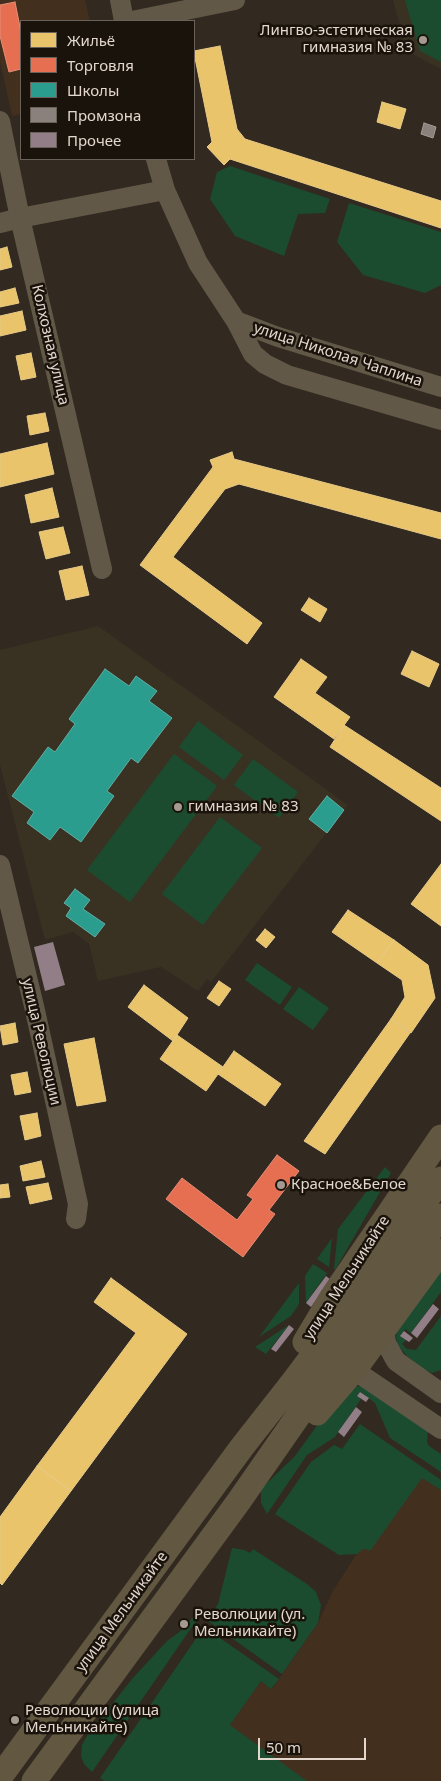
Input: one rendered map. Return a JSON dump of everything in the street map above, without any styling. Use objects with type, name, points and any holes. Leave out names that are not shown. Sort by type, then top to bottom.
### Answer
[{"type":"main road","name":"улица Мельникайте","points":[[242,1447],[332,1297],[441,1137]]},
{"type":"main road","name":"улица Мельникайте","points":[[0,1777],[242,1447],[345,1313],[441,1179]]},
{"type":"main road","name":"улица Мельникайте","points":[[34,1781],[239,1501],[367,1317],[441,1216]]},
{"type":"main road","name":"улица Мельникайте","points":[[239,1501],[354,1370],[441,1251]]},
{"type":"street","points":[[120,0],[124,20]]},
{"type":"street","points":[[137,20],[235,0]]},
{"type":"street","name":"Колхозная улица","points":[[0,121],[20,218],[102,569]]},
{"type":"street","name":"улица Николая Чаплина","points":[[156,160],[165,190],[198,263],[236,321],[253,354],[275,370],[321,386],[441,420]]},
{"type":"street","points":[[0,223],[165,190]]},
{"type":"street","name":"улица Николая Чаплина","points":[[236,321],[255,330],[441,387]]},
{"type":"street","name":"улица Революции","points":[[0,864],[78,1204],[76,1219]]},
{"type":"street","points":[[384,1329],[386,1343],[396,1361],[441,1392]]},
{"type":"street","points":[[354,1370],[441,1429]]},
{"type":"shaded area","points":[[0,0],[85,0],[90,20],[20,20],[20,114],[12,116],[0,61]]},
{"type":"shaded area","name":"Лингво-эстетическая гимназия № 83","points":[[393,0],[441,0],[441,69],[407,51]]},
{"type":"shaded area","name":"гимназия № 83","points":[[98,626],[348,805],[211,982],[207,979],[198,991],[161,967],[98,981],[89,944],[73,932],[45,940],[0,765],[0,650]]},
{"type":"shaded area","points":[[418,1466],[441,1482],[441,1781],[221,1781],[230,1725],[261,1681],[272,1689],[318,1623],[333,1591],[363,1544]]},
{"type":"green space","name":"Лингво-эстетическая гимназия № 83","points":[[405,0],[441,0],[441,62],[420,51]]},
{"type":"green space","points":[[230,166],[330,199],[325,213],[298,214],[284,256],[235,236],[210,199],[217,172]]},
{"type":"green space","points":[[349,203],[441,232],[441,285],[425,293],[363,275],[337,242]]},
{"type":"green space","points":[[198,721],[243,755],[224,780],[179,747]]},
{"type":"green space","points":[[174,754],[217,786],[130,902],[87,870]]},
{"type":"green space","points":[[253,759],[298,792],[279,818],[234,785]]},
{"type":"green space","points":[[220,817],[262,848],[203,925],[162,894]]},
{"type":"green space","points":[[257,963],[292,987],[280,1005],[245,980]]},
{"type":"green space","points":[[299,987],[329,1008],[313,1030],[283,1009]]},
{"type":"green space","points":[[385,1167],[391,1173],[335,1270],[338,1229]]},
{"type":"green space","points":[[332,1238],[329,1267],[317,1259]]},
{"type":"green space","points":[[441,1263],[441,1292],[411,1333],[405,1329],[401,1336],[406,1340],[402,1344],[407,1349],[416,1350],[441,1316],[441,1370],[432,1373],[423,1369],[407,1356],[397,1344],[396,1337],[397,1327]]},
{"type":"green space","points":[[313,1264],[327,1273],[306,1303],[305,1276]]},
{"type":"green space","points":[[299,1283],[299,1304],[291,1316],[259,1337]]},
{"type":"green space","points":[[289,1325],[266,1354],[255,1347]]},
{"type":"green space","points":[[362,1386],[428,1431],[427,1442],[429,1446],[441,1454],[441,1472],[390,1438],[375,1403],[360,1392],[357,1396],[361,1399],[335,1437],[307,1455],[267,1514],[261,1503],[261,1490],[295,1456],[339,1395],[351,1387]]},
{"type":"green space","points":[[360,1424],[441,1480],[441,1490],[422,1478],[370,1551],[363,1549],[357,1554],[339,1555],[275,1514],[311,1462],[334,1445],[342,1449]]},
{"type":"green space","points":[[232,1548],[250,1553],[253,1549],[307,1584],[316,1592],[321,1605],[318,1623],[282,1674],[208,1621],[218,1604]]},
{"type":"green space","points":[[192,1618],[196,1621],[92,1772],[84,1764],[81,1756],[82,1745],[87,1736],[132,1679],[167,1641],[182,1630]]},
{"type":"green space","points":[[204,1627],[279,1679],[271,1689],[261,1681],[230,1725],[307,1781],[105,1781],[100,1778]]},
{"type":"building: Жильё","points":[[220,46],[237,129],[245,139],[441,201],[441,228],[230,159],[224,165],[207,147],[212,142],[195,51]]},
{"type":"building: Жильё","points":[[382,102],[406,109],[400,129],[377,122]]},
{"type":"building: Жильё","points":[[7,247],[12,267],[0,270],[0,249]]},
{"type":"building: Жильё","points":[[15,288],[19,303],[0,307],[0,292]]},
{"type":"building: Жильё","points":[[22,311],[26,330],[0,336],[0,316]]},
{"type":"building: Жильё","points":[[31,353],[36,377],[21,380],[16,356]]},
{"type":"building: Жильё","points":[[45,413],[49,431],[30,435],[27,416]]},
{"type":"building: Жильё","points":[[47,443],[54,474],[0,487],[0,454]]},
{"type":"building: Жильё","points":[[232,452],[234,459],[441,513],[441,539],[239,484],[225,489],[173,557],[262,623],[247,644],[140,565],[213,467],[210,460]]},
{"type":"building: Жильё","points":[[52,488],[59,517],[31,523],[25,495]]},
{"type":"building: Жильё","points":[[63,527],[70,553],[46,559],[39,532]]},
{"type":"building: Жильё","points":[[82,566],[89,595],[66,600],[59,571]]},
{"type":"building: Жильё","points":[[309,598],[327,609],[320,622],[301,610]]},
{"type":"building: Жильё","points":[[412,651],[439,664],[429,687],[401,674]]},
{"type":"building: Жильё","points":[[301,659],[327,677],[315,693],[350,717],[334,739],[274,697]]},
{"type":"building: Жильё","points":[[344,725],[441,788],[441,821],[330,747]]},
{"type":"building: Жильё","points":[[441,864],[441,926],[411,904]]},
{"type":"building: Жильё","points":[[348,910],[394,940],[377,963],[332,932]]},
{"type":"building: Жильё","points":[[265,929],[275,937],[266,948],[256,940]]},
{"type":"building: Жильё","points":[[394,940],[428,965],[435,998],[411,1033],[391,1019],[405,997],[402,980],[377,963]]},
{"type":"building: Жильё","points":[[219,981],[231,989],[219,1006],[207,998]]},
{"type":"building: Жильё","points":[[144,985],[188,1018],[173,1041],[128,1007]]},
{"type":"building: Жильё","points":[[391,1019],[410,1033],[325,1154],[304,1141]]},
{"type":"building: Жильё","points":[[15,1023],[18,1042],[3,1045],[0,1026]]},
{"type":"building: Жильё","points":[[177,1035],[223,1067],[206,1091],[160,1059]]},
{"type":"building: Жильё","points":[[94,1038],[106,1101],[77,1106],[64,1044]]},
{"type":"building: Жильё","points":[[234,1051],[281,1084],[265,1106],[218,1074]]},
{"type":"building: Жильё","points":[[27,1072],[31,1092],[15,1095],[11,1075]]},
{"type":"building: Жильё","points":[[37,1113],[41,1136],[25,1140],[20,1116]]},
{"type":"building: Жильё","points":[[41,1161],[45,1177],[23,1181],[20,1166]]},
{"type":"building: Жильё","points":[[48,1183],[52,1199],[30,1204],[26,1187]]},
{"type":"building: Жильё","points":[[8,1184],[10,1197],[0,1198],[0,1185]]},
{"type":"building: Жильё","points":[[111,1278],[187,1334],[71,1491],[37,1466],[136,1333],[94,1302]]},
{"type":"building: Жильё","points":[[37,1466],[71,1491],[2,1585],[0,1583],[0,1517]]},
{"type":"building: Торговля","points":[[15,2],[20,27],[20,69],[9,72],[0,36],[0,5]]},
{"type":"building: Торговля","points":[[277,1155],[299,1171],[269,1210],[275,1214],[243,1257],[166,1199],[182,1178],[237,1220],[253,1199],[247,1195]]},
{"type":"building: Школы","points":[[105,669],[129,686],[136,676],[157,691],[149,701],[172,718],[138,763],[131,758],[107,791],[114,796],[81,842],[60,827],[50,840],[27,823],[34,812],[12,796],[48,747],[55,752],[75,724],[69,719]]},
{"type":"building: Школы","points":[[327,796],[344,810],[327,833],[309,819]]},
{"type":"building: Школы","points":[[75,889],[90,900],[83,909],[105,924],[95,937],[66,916],[71,908],[64,903]]},
{"type":"building: Промзона","points":[[424,123],[436,127],[433,138],[421,134]]},
{"type":"building: Прочее","points":[[53,942],[65,985],[45,991],[34,947]]},
{"type":"building: Прочее","points":[[326,1276],[331,1280],[311,1307],[306,1303]]},
{"type":"building: Прочее","points":[[433,1304],[439,1309],[417,1338],[411,1333]]},
{"type":"building: Прочее","points":[[289,1325],[294,1329],[276,1352],[271,1349]]},
{"type":"building: Прочее","points":[[404,1331],[413,1338],[409,1342],[400,1336]]},
{"type":"building: Прочее","points":[[360,1392],[369,1398],[366,1402],[357,1396]]},
{"type":"building: Прочее","points":[[356,1407],[362,1412],[344,1437],[338,1432]]},
{"type":"place","name":"Лингво-эстетическая гимназия № 83","points":[[423,40]]},
{"type":"place","name":"гимназия № 83","points":[[178,807]]},
{"type":"place","name":"Красное&Белое","points":[[281,1185]]},
{"type":"place","name":"Революции (ул. Мельникайте)","points":[[184,1624]]},
{"type":"place","name":"Революции (улица Мельникайте)","points":[[15,1720]]}]
